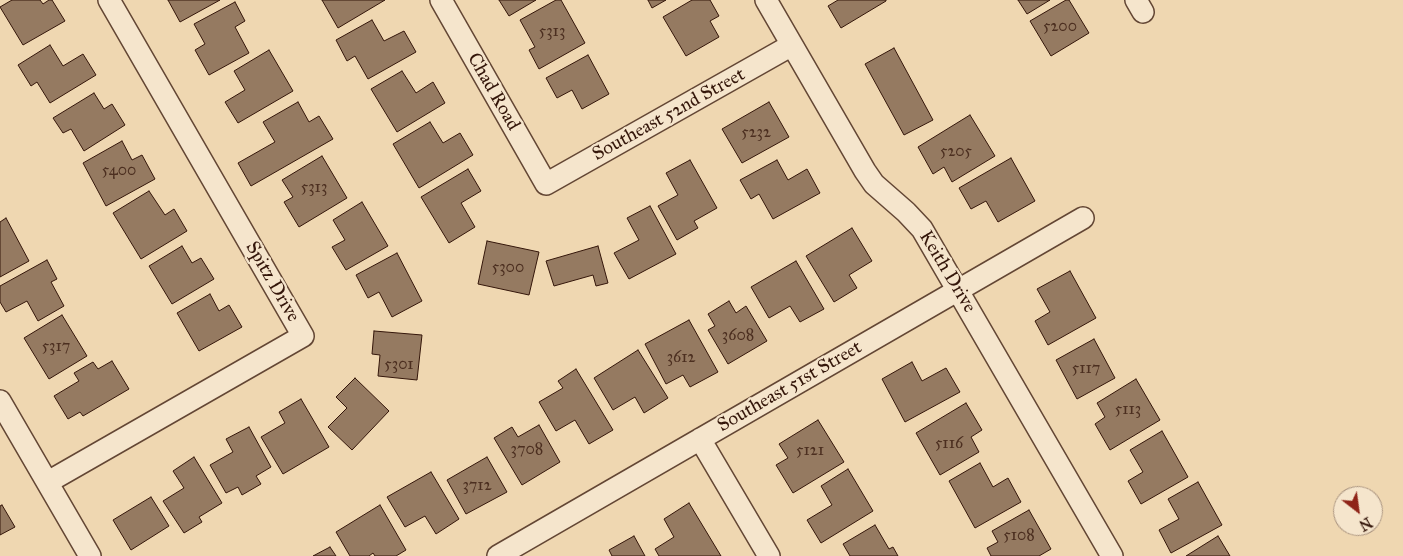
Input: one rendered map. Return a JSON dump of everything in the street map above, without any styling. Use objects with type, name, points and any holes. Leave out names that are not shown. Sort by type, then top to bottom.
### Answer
[{"type":"street","name":"Spitz Drive","points":[[48,482],[302,336],[109,0]]},
{"type":"street","name":"Chad Road","points":[[441,0],[546,184]]},
{"type":"street","name":"Keith Drive","points":[[766,0],[874,184],[922,229],[1112,556]]},
{"type":"street","name":"Southeast 52nd Street","points":[[546,184],[792,45]]},
{"type":"street","name":"Southeast 51st Street","points":[[498,556],[1083,218]]},
{"type":"street","points":[[0,401],[90,556]]},
{"type":"street","points":[[700,439],[768,556]]},
{"type":"building","points":[[12,0],[40,0],[43,4],[52,0],[65,21],[23,45],[0,7]]},
{"type":"building","points":[[168,0],[220,0],[180,22]]},
{"type":"building","points":[[322,0],[385,0],[338,28]]},
{"type":"building","points":[[499,0],[536,0],[509,16]]},
{"type":"building","points":[[556,0],[561,0],[585,43],[539,69],[529,50],[535,47],[520,20]]},
{"type":"building","points":[[648,0],[666,0],[652,8]]},
{"type":"building","points":[[692,0],[710,0],[719,16],[710,21],[719,37],[686,56],[663,17]]},
{"type":"building","points":[[838,0],[886,1],[841,28],[828,6]]},
{"type":"building","points":[[1018,0],[1050,0],[1027,14]]},
{"type":"building","points":[[1069,0],[1089,33],[1051,56],[1030,21]]},
{"type":"building","points":[[235,2],[245,21],[235,27],[249,53],[209,75],[195,50],[205,44],[194,24]]},
{"type":"building","points":[[372,20],[384,41],[404,31],[416,52],[368,79],[355,56],[347,61],[336,40]]},
{"type":"building","points":[[50,45],[63,66],[83,54],[96,75],[50,103],[37,82],[31,86],[18,65]]},
{"type":"building","points":[[894,48],[933,120],[904,135],[865,64]]},
{"type":"building","points":[[269,50],[293,91],[238,123],[225,102],[245,90],[234,71]]},
{"type":"building","points":[[588,55],[609,94],[582,109],[572,90],[557,98],[546,78]]},
{"type":"building","points":[[402,71],[416,93],[433,82],[445,103],[397,132],[371,89]]},
{"type":"building","points":[[94,93],[104,109],[112,104],[125,125],[84,151],[71,129],[63,133],[53,118]]},
{"type":"building","points":[[298,102],[309,122],[319,116],[333,139],[251,186],[238,163],[275,142],[263,122]]},
{"type":"building","points":[[769,102],[789,137],[742,163],[722,129]]},
{"type":"building","points":[[970,115],[995,156],[952,182],[944,167],[933,174],[918,147]]},
{"type":"building","points":[[430,122],[443,143],[460,133],[473,155],[419,188],[393,144]]},
{"type":"building","points":[[122,141],[132,160],[142,155],[155,179],[106,206],[83,163]]},
{"type":"building","points":[[322,156],[347,198],[299,227],[284,202],[293,197],[282,180]]},
{"type":"building","points":[[1011,158],[1035,201],[998,222],[986,201],[971,209],[959,188]]},
{"type":"building","points":[[690,160],[717,208],[694,221],[698,228],[677,240],[658,206],[678,195],[666,173]]},
{"type":"building","points":[[777,160],[788,180],[807,169],[820,193],[773,219],[759,194],[751,199],[740,180]]},
{"type":"building","points":[[468,169],[481,191],[461,203],[475,227],[449,243],[421,197]]},
{"type":"building","points":[[149,191],[165,215],[174,209],[187,231],[141,259],[113,213]]},
{"type":"building","points":[[362,202],[388,246],[346,270],[332,247],[345,240],[333,220]]},
{"type":"building","points":[[650,206],[676,254],[629,279],[614,253],[639,240],[627,218]]},
{"type":"building","points":[[6,218],[29,261],[0,277],[0,222]]},
{"type":"building","points":[[852,228],[872,261],[849,275],[857,288],[834,302],[806,256]]},
{"type":"building","points":[[487,241],[539,252],[529,295],[478,284]]},
{"type":"building","points":[[182,246],[192,263],[201,258],[214,279],[172,304],[149,266]]},
{"type":"building","points":[[598,246],[608,283],[596,286],[593,275],[554,286],[546,261]]},
{"type":"building","points":[[397,253],[422,301],[392,317],[379,292],[368,298],[356,275]]},
{"type":"building","points":[[47,260],[57,279],[51,282],[64,306],[38,321],[27,301],[6,312],[0,302],[0,286]]},
{"type":"building","points":[[796,261],[824,309],[800,322],[790,306],[769,318],[751,287]]},
{"type":"building","points":[[1070,271],[1096,318],[1048,345],[1035,321],[1050,312],[1037,289]]},
{"type":"building","points":[[210,294],[219,311],[229,305],[242,327],[199,351],[177,313]]},
{"type":"building","points":[[729,301],[736,313],[746,306],[767,341],[728,364],[708,330],[715,326],[708,314]]},
{"type":"building","points":[[62,315],[87,356],[49,379],[24,338]]},
{"type":"building","points":[[689,320],[718,372],[690,387],[683,375],[666,384],[645,344]]},
{"type":"building","points":[[374,331],[422,335],[417,380],[378,376],[380,355],[372,354]]},
{"type":"building","points":[[1094,339],[1115,378],[1077,399],[1056,360]]},
{"type":"building","points":[[638,350],[668,398],[644,413],[635,397],[613,410],[594,378]]},
{"type":"building","points":[[112,361],[129,389],[83,416],[80,412],[68,419],[54,396],[79,381],[74,373],[93,362],[98,369]]},
{"type":"building","points":[[912,362],[922,381],[946,368],[960,392],[905,422],[882,379]]},
{"type":"building","points":[[576,369],[613,430],[589,444],[575,420],[556,431],[539,402],[563,388],[558,381]]},
{"type":"building","points":[[355,378],[389,411],[352,450],[328,427],[347,408],[336,397]]},
{"type":"building","points":[[1136,379],[1160,420],[1110,450],[1095,424],[1105,417],[1097,403]]},
{"type":"building","points":[[301,399],[329,447],[283,474],[261,437],[285,423],[279,412]]},
{"type":"building","points":[[966,403],[982,430],[971,437],[979,452],[940,475],[916,433]]},
{"type":"building","points":[[818,420],[844,462],[793,493],[776,465],[788,458],[779,444]]},
{"type":"building","points":[[539,425],[560,462],[522,485],[494,438],[512,427],[518,437]]},
{"type":"building","points":[[249,427],[271,467],[256,476],[261,484],[242,495],[238,487],[226,493],[210,465],[233,452],[226,439]]},
{"type":"building","points":[[1162,431],[1188,477],[1141,504],[1128,481],[1143,472],[1130,450]]},
{"type":"building","points":[[194,457],[222,503],[199,517],[202,522],[184,533],[163,501],[184,488],[173,471]]},
{"type":"building","points":[[487,457],[507,492],[466,514],[447,480]]},
{"type":"building","points":[[980,463],[993,487],[1008,478],[1021,502],[975,528],[949,481]]},
{"type":"building","points":[[848,469],[873,511],[821,543],[807,520],[832,505],[821,486]]},
{"type":"building","points":[[431,472],[459,519],[436,534],[425,516],[405,527],[387,497]]},
{"type":"building","points":[[1198,482],[1222,525],[1171,553],[1159,530],[1179,519],[1168,499]]},
{"type":"building","points":[[151,497],[169,526],[131,550],[113,520]]},
{"type":"building","points":[[689,503],[721,556],[659,556],[655,549],[674,537],[664,519]]},
{"type":"building","points":[[2,505],[15,527],[0,535],[0,506]]},
{"type":"building","points":[[380,505],[406,550],[396,556],[375,556],[373,553],[369,556],[350,556],[336,532]]},
{"type":"building","points":[[1029,510],[1051,549],[1039,556],[991,556],[987,548],[998,542],[992,531]]},
{"type":"building","points":[[875,525],[889,549],[893,547],[898,556],[850,556],[843,544]]},
{"type":"building","points":[[634,536],[645,556],[612,556],[609,550]]},
{"type":"building","points":[[1218,536],[1230,556],[1186,556]]},
{"type":"building","points":[[330,547],[336,556],[313,556]]}]
